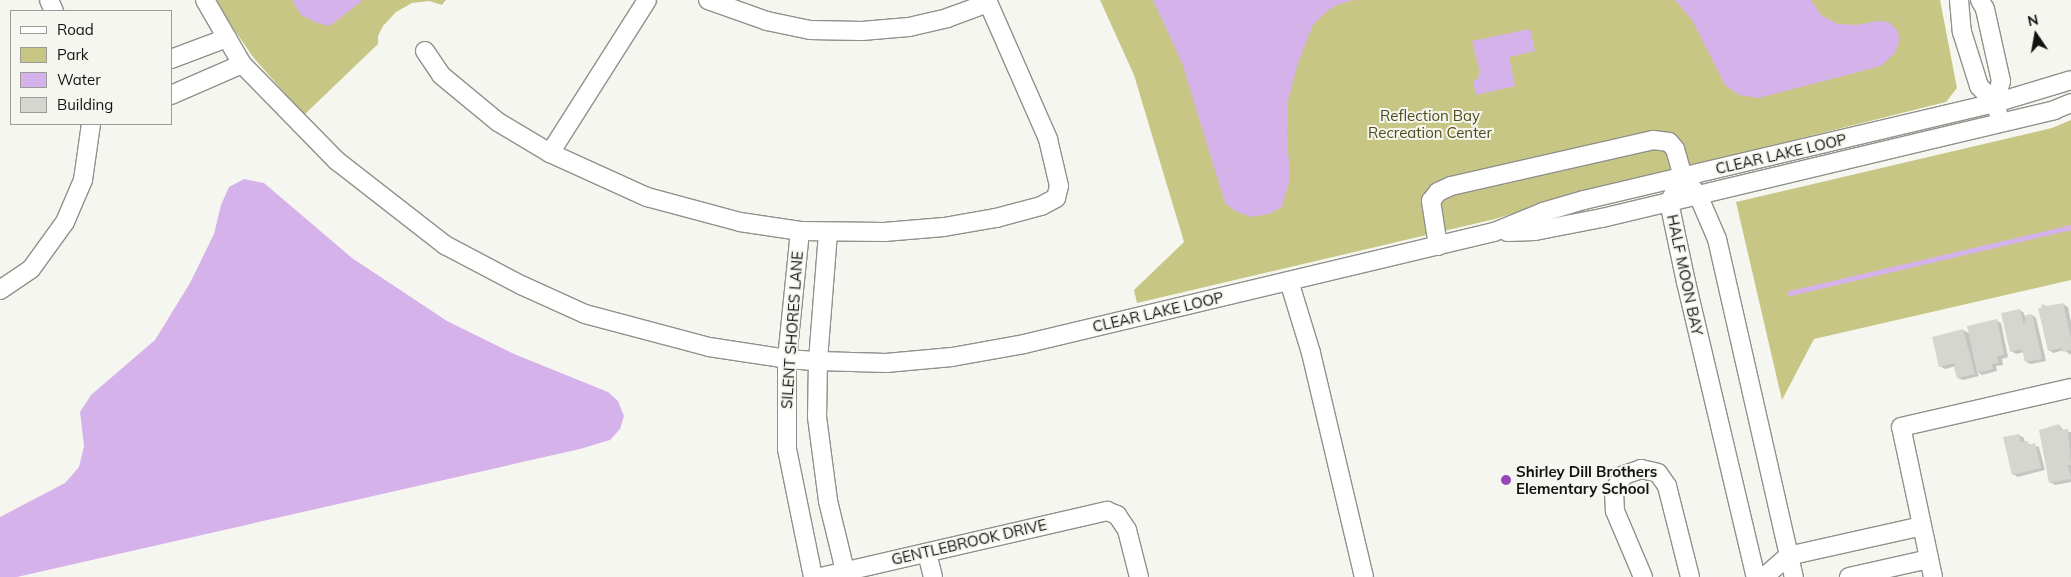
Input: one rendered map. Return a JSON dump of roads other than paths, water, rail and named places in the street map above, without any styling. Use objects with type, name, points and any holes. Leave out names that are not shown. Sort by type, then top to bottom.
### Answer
[{"type":"street","points":[[172,95],[242,64],[205,0]]},
{"type":"street","points":[[550,154],[647,0]]},
{"type":"street","points":[[425,51],[441,75],[458,90],[498,122],[550,154],[647,198],[740,222],[800,231],[884,232],[944,227],[996,218],[1041,206],[1056,198],[1059,186],[1048,139],[988,2],[947,18],[909,27],[862,31],[802,28],[767,21],[708,0]]},
{"type":"street","points":[[1959,0],[1962,32],[1979,86],[1995,103],[2000,122]]},
{"type":"street","points":[[1980,0],[1985,9],[2001,80],[1995,103]]},
{"type":"street","points":[[172,59],[228,38]]},
{"type":"street","name":"CLEAR LAKE LOOP","points":[[242,64],[337,161],[392,206],[446,245],[521,286],[585,314],[709,347],[787,359],[886,363],[952,357],[1024,344],[1438,246],[1494,232],[1543,212],[1995,103],[2071,80]]},
{"type":"street","name":"CLEAR LAKE LOOP","points":[[1494,232],[1535,231],[1669,202],[2071,103]]},
{"type":"street","points":[[0,290],[31,269],[65,222],[83,180],[91,125]]},
{"type":"street","points":[[1438,246],[1431,201],[1438,192],[1451,186],[1661,140],[1669,142],[1675,149],[1683,177],[1698,195],[1717,239],[1794,577]]},
{"type":"street","name":"HALF MOON BAY","points":[[1683,177],[1669,202],[1686,282],[1756,577]]},
{"type":"street","name":"SILENT SHORES LANE","points":[[800,231],[787,359],[786,449],[813,577]]},
{"type":"street","name":"SILENT SHORES LANE","points":[[828,232],[818,361],[817,417],[828,501],[845,571]]},
{"type":"street","points":[[1289,281],[1307,339],[1364,577]]},
{"type":"street","points":[[1933,577],[1900,427],[2071,388]]},
{"type":"street","points":[[1643,577],[1615,511],[1614,490],[1624,476],[1641,469],[1658,473],[1667,486],[1690,577]]},
{"type":"street","name":"GENTLEBROOK DRIVE","points":[[821,577],[1108,511],[1117,515],[1128,530],[1139,577]]},
{"type":"street","points":[[1764,577],[1788,556],[1922,526]]},
{"type":"street","points":[[928,552],[933,577]]},
{"type":"street","points":[[1850,577],[1928,559]]},
{"type":"water","points":[[292,0],[363,0],[330,26],[317,23],[301,15]]},
{"type":"water","points":[[1153,0],[1353,0],[1337,5],[1326,12],[1313,25],[1298,63],[1288,101],[1287,136],[1290,178],[1282,207],[1269,214],[1251,217],[1235,211],[1225,203],[1182,63]]},
{"type":"water","points":[[1675,0],[1811,0],[1821,15],[1838,24],[1857,25],[1877,21],[1889,22],[1898,31],[1899,41],[1895,53],[1881,66],[1759,98],[1739,95],[1725,85],[1692,20]]},
{"type":"water","points":[[1530,29],[1535,51],[1509,57],[1515,86],[1476,95],[1473,81],[1477,79],[1480,72],[1472,41]]},
{"type":"water","points":[[244,179],[264,183],[352,258],[447,321],[514,354],[608,392],[618,401],[624,416],[620,429],[610,440],[580,449],[17,577],[0,577],[0,517],[65,483],[79,467],[84,446],[80,412],[91,395],[155,340],[190,283],[214,234],[221,205],[229,187]]},
{"type":"waterway","points":[[1790,293],[2071,227]]},
{"type":"place","name":"Shirley Dill Brothers Elementary School","points":[[1506,480]]},
{"type":"park label","name":"Reflection Bay Recreation Center","points":[[1430,124]]}]
